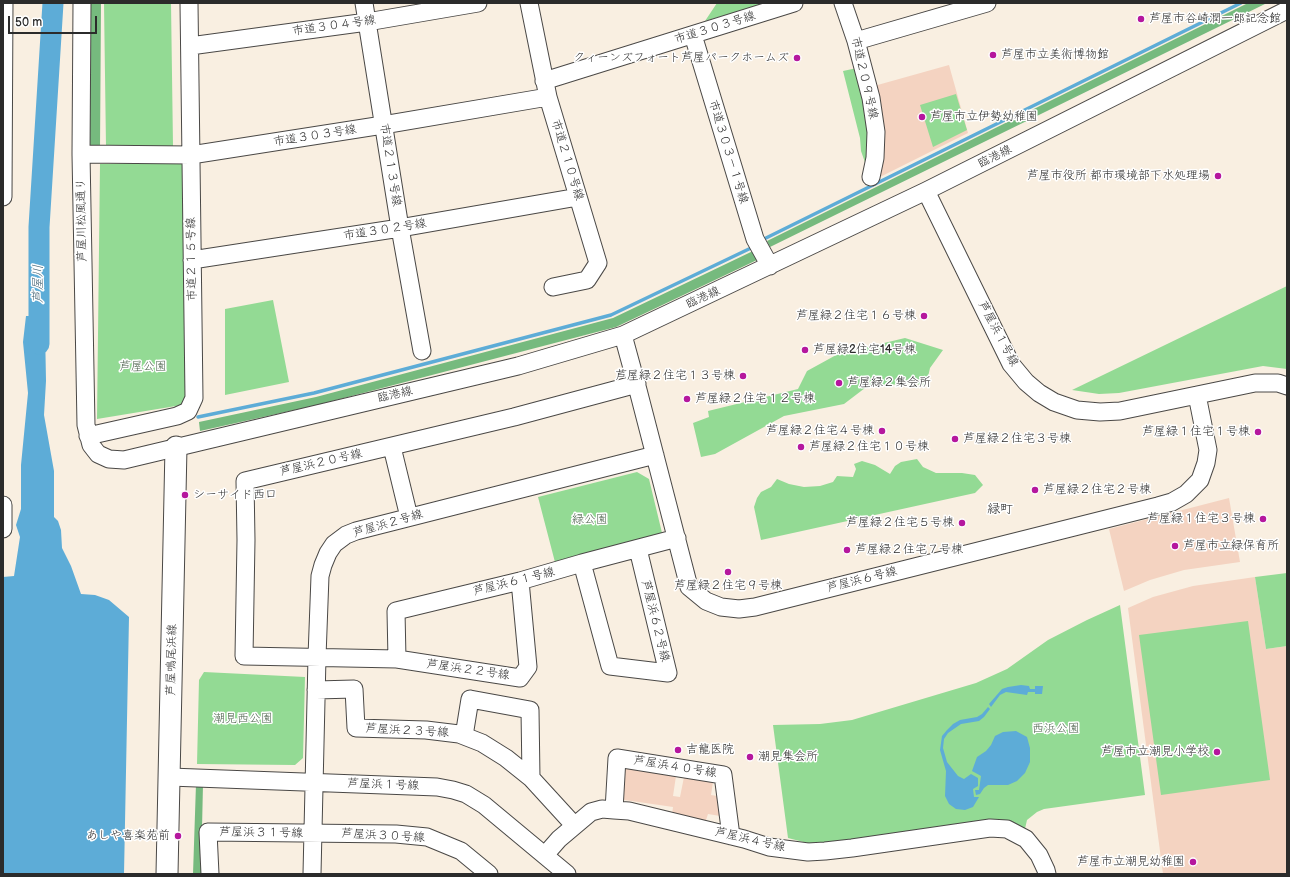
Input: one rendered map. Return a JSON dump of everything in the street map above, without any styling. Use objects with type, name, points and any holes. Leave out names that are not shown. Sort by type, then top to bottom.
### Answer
[{"type":"main road","name":"芦屋鳴尾浜線","points":[[168,874],[176,447]]},
{"type":"street","points":[[3,197],[4,3]]},
{"type":"street","name":"芦屋川松風通り","points":[[82,3],[81,154],[86,425],[88,436]]},
{"type":"street","name":"市道２１５号線","points":[[88,436],[177,416],[188,411],[194,398],[189,3]]},
{"type":"street","name":"市道２１３号線","points":[[364,3],[400,228],[422,351]]},
{"type":"street","name":"市道３０４号線","points":[[190,46],[367,22],[478,3]]},
{"type":"street","name":"市道２１０号線","points":[[530,3],[546,89],[598,263],[587,280],[553,287]]},
{"type":"street","name":"市道３０３号線","points":[[81,154],[191,155],[383,125],[546,89],[693,35],[792,3]]},
{"type":"street","name":"市道２０９号線","points":[[843,3],[856,40],[871,98],[876,132],[875,158],[871,177]]},
{"type":"street","points":[[856,40],[987,3]]},
{"type":"street","name":"臨港線","points":[[88,436],[91,445],[98,454],[109,459],[124,460],[518,366],[623,335],[926,191],[1287,10]]},
{"type":"street","name":"市道３０３－１号線","points":[[693,35],[755,239],[770,266]]},
{"type":"street","name":"芦屋浜１号線","points":[[926,191],[1011,364],[1026,382],[1039,393],[1054,402],[1077,410],[1100,412],[1120,411],[1255,383],[1278,383],[1287,386]]},
{"type":"street","name":"市道３０２号線","points":[[192,260],[400,228],[578,197]]},
{"type":"street","name":"芦屋浜６号線","points":[[623,335],[689,587],[706,601],[721,607],[739,609],[755,607],[1172,502],[1186,494],[1200,480],[1206,463],[1208,450],[1197,395]]},
{"type":"street","name":"芦屋浜２０号線","points":[[317,657],[244,656],[246,540],[245,481],[514,417],[637,384]]},
{"type":"street","points":[[392,447],[409,517]]},
{"type":"street","name":"芦屋浜２号線","points":[[312,874],[320,576],[328,553],[334,544],[346,535],[356,531],[655,455]]},
{"type":"street","points":[[3,505],[3,529]]},
{"type":"street","name":"芦屋浜６１号線","points":[[397,660],[396,612],[520,581],[677,538]]},
{"type":"street","name":"芦屋浜６２号線","points":[[582,563],[610,666],[668,673],[638,548]]},
{"type":"street","name":"芦屋浜２２号線","points":[[317,657],[397,660],[520,678],[528,667],[520,581]]},
{"type":"street","name":"芦屋浜２３号線","points":[[316,690],[354,689],[356,728],[426,730],[459,734],[482,743],[506,758],[531,778],[574,825]]},
{"type":"street","points":[[464,736],[470,699],[530,710],[531,778]]},
{"type":"street","name":"芦屋浜４０号線","points":[[614,810],[617,758],[723,775],[731,836]]},
{"type":"street","name":"芦屋浜１号線","points":[[170,778],[438,787],[453,790],[466,794],[484,805],[568,874]]},
{"type":"street","name":"芦屋浜４号線","points":[[545,855],[574,825],[591,812],[602,809],[629,811],[769,847],[801,851],[825,852],[990,828],[1007,829],[1026,839],[1039,855],[1047,874]]},
{"type":"street","name":"芦屋浜３１号線","points":[[210,874],[208,832],[313,833]]},
{"type":"street","name":"芦屋浜３０号線","points":[[313,833],[427,836],[461,850],[490,874]]},
{"type":"shaded area","name":"芦屋市立伊勢幼稚園","points":[[949,65],[968,133],[880,177],[883,140],[874,86]]},
{"type":"shaded area","name":"芦屋市立緑保育所","points":[[1229,498],[1240,562],[1184,570],[1150,580],[1124,591],[1109,529]]},
{"type":"shaded area","name":"芦屋市立潮見小学校","points":[[1255,577],[1266,649],[1287,646],[1287,874],[1163,874],[1128,608],[1153,597],[1193,586]]},
{"type":"shaded area","points":[[623,768],[676,776],[673,796],[680,797],[684,777],[713,782],[711,795],[723,797],[720,816],[708,814],[706,820],[672,815],[673,807],[618,799]]},
{"type":"green space","points":[[88,3],[101,3],[100,149],[86,149]]},
{"type":"green space","points":[[104,3],[171,3],[173,146],[106,147]]},
{"type":"green space","points":[[717,3],[767,3],[705,21]]},
{"type":"green space","points":[[1248,3],[1267,3],[770,247],[767,241]]},
{"type":"green space","points":[[857,68],[870,117],[867,168],[861,151],[860,138],[843,71]]},
{"type":"green space","points":[[956,94],[967,130],[933,147],[920,105]]},
{"type":"green space","name":"芦屋公園","points":[[184,162],[187,398],[182,405],[97,419],[100,164]]},
{"type":"green space","points":[[753,251],[757,260],[616,327],[317,405],[200,431],[199,422],[316,397],[613,318]]},
{"type":"green space","points":[[1287,286],[1287,369],[1263,366],[1119,393],[1099,394],[1072,390]]},
{"type":"green space","points":[[273,300],[289,382],[225,395],[225,309]]},
{"type":"green space","points":[[905,338],[943,350],[930,368],[926,386],[916,384],[879,385],[865,388],[844,404],[784,416],[715,454],[701,457],[693,423],[709,417],[708,411],[798,389],[807,371],[838,354]]},
{"type":"green space","points":[[917,459],[923,467],[936,473],[962,473],[975,475],[983,485],[975,493],[761,540],[754,507],[761,492],[771,487],[777,479],[789,484],[804,487],[820,486],[833,482],[837,476],[853,477],[856,469],[854,464],[862,461],[875,465],[890,474],[895,466],[901,462]]},
{"type":"green space","name":"緑公園","points":[[637,472],[649,479],[663,537],[556,566],[538,497]]},
{"type":"green space","points":[[1287,573],[1287,646],[1266,649],[1255,577]]},
{"type":"green space","name":"西浜公園","points":[[1120,605],[1145,795],[1044,809],[1037,812],[1027,820],[1024,833],[823,847],[788,838],[773,725],[820,724],[852,720],[976,683],[1007,669],[1048,640]]},
{"type":"green space","points":[[1248,621],[1270,780],[1161,795],[1139,635]]},
{"type":"green space","name":"潮見西公園","points":[[204,672],[305,677],[303,758],[295,765],[197,764],[199,680]]},
{"type":"green space","points":[[196,784],[203,784],[201,874],[193,874]]},
{"type":"water","points":[[26,316],[41,316],[45,328],[46,381],[44,415],[54,471],[54,517],[58,521],[61,530],[62,548],[71,566],[81,594],[95,595],[109,600],[129,617],[124,874],[3,874],[3,577],[14,576],[20,537],[16,525],[21,509],[21,465],[28,393],[23,342]]},
{"type":"water","points":[[1021,685],[1029,686],[1030,689],[1035,689],[1035,686],[1043,686],[1042,694],[1028,692],[1027,695],[1006,692],[1000,695],[991,707],[989,704],[1002,689]]},
{"type":"water","points":[[988,707],[990,709],[979,721],[961,724],[948,733],[944,739],[943,748],[947,762],[958,776],[964,779],[971,774],[978,778],[978,786],[973,789],[974,797],[979,797],[973,807],[965,810],[956,809],[949,804],[945,796],[946,771],[940,750],[942,736],[953,724],[960,720],[977,717]]},
{"type":"water","points":[[1016,731],[1027,737],[1030,748],[1030,762],[1025,773],[1017,781],[1008,785],[988,785],[980,794],[976,795],[975,790],[979,790],[981,776],[972,771],[977,757],[986,751],[991,745],[995,736],[1003,732]]},
{"type":"waterway","name":"芦屋川","points":[[39,344],[39,227],[53,3]]},
{"type":"waterway","points":[[766,238],[1241,3]]},
{"type":"waterway","points":[[198,417],[314,393],[611,315],[751,248]]},
{"type":"place","name":"芦屋市谷崎潤一郎記念館","points":[[1141,19]]},
{"type":"place","name":"芦屋市立美術博物館","points":[[993,55]]},
{"type":"place","name":"クィーンズフォート芦屋パークホームズ","points":[[797,58]]},
{"type":"place","name":"芦屋市立伊勢幼稚園","points":[[922,117]]},
{"type":"place","name":"芦屋市役所 都市環境部下水処理場","points":[[1218,176]]},
{"type":"place","name":"芦屋緑２住宅１６号棟","points":[[924,316]]},
{"type":"place","name":"芦屋緑2住宅14号棟","points":[[805,350]]},
{"type":"place","name":"芦屋緑２住宅１３号棟","points":[[743,376]]},
{"type":"place","name":"芦屋緑２集会所","points":[[839,383]]},
{"type":"place","name":"芦屋緑２住宅１２号棟","points":[[687,399]]},
{"type":"place","name":"芦屋緑２住宅４号棟","points":[[882,431]]},
{"type":"place","name":"芦屋緑１住宅１号棟","points":[[1258,432]]},
{"type":"place","name":"芦屋緑２住宅３号棟","points":[[955,439]]},
{"type":"place","name":"芦屋緑２住宅１０号棟","points":[[801,447]]},
{"type":"place","name":"芦屋緑２住宅２号棟","points":[[1035,490]]},
{"type":"place","name":"シーサイド西口","points":[[185,495]]},
{"type":"place","name":"芦屋緑１住宅３号棟","points":[[1263,519]]},
{"type":"place","name":"芦屋緑２住宅５号棟","points":[[962,523]]},
{"type":"place","name":"芦屋市立緑保育所","points":[[1175,546]]},
{"type":"place","name":"芦屋緑２住宅７号棟","points":[[847,550]]},
{"type":"place","name":"芦屋緑２住宅９号棟","points":[[728,572]]},
{"type":"place","name":"吉龍医院","points":[[678,750]]},
{"type":"place","name":"芦屋市立潮見小学校","points":[[1217,752]]},
{"type":"place","name":"潮見集会所","points":[[750,757]]},
{"type":"place","name":"あしや喜楽苑前","points":[[178,836]]},
{"type":"place","name":"芦屋市立潮見幼稚園","points":[[1193,862]]},
{"type":"district","name":"緑町","points":[[1000,510]]}]
